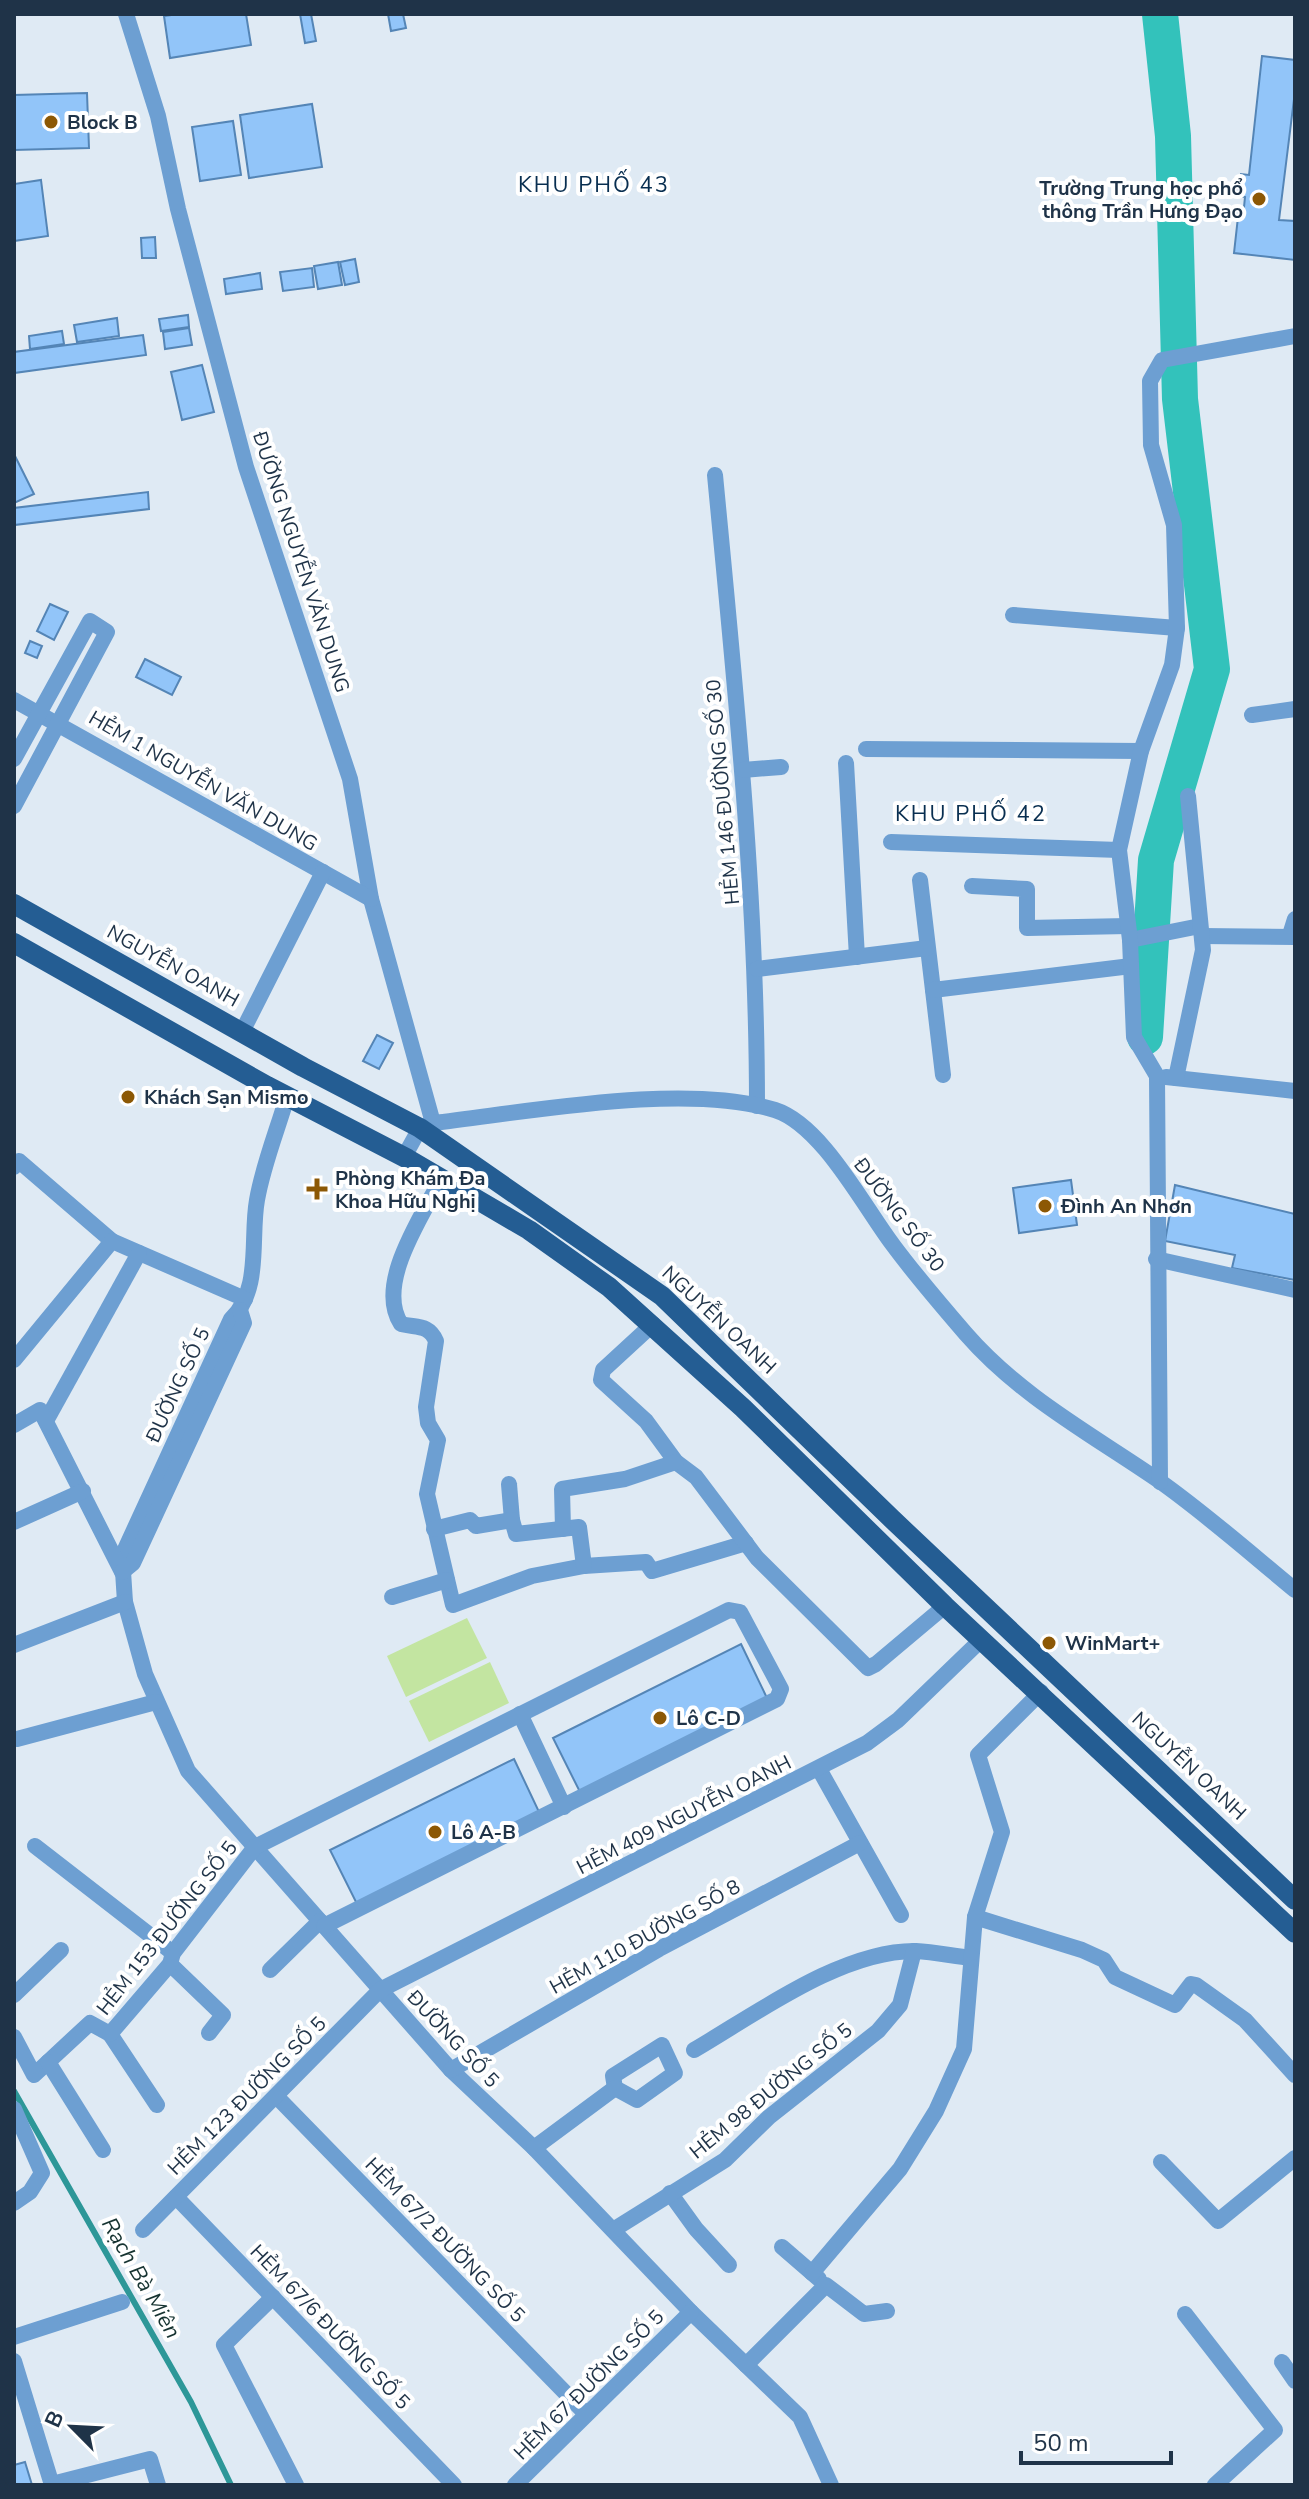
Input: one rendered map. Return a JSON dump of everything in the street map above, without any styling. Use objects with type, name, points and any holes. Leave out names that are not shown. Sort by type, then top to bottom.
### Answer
[{"type":"main road","name":"NGUYỄN OANH","points":[[14,904],[303,1067],[426,1125],[662,1296],[903,1530],[1295,1900]]},
{"type":"main road","points":[[14,943],[287,1097],[404,1157],[529,1230],[609,1287],[653,1324],[945,1606],[1041,1692],[1295,1933]]},
{"type":"main road","points":[[287,1097],[303,1067]]},
{"type":"street","name":"ĐƯỜNG NGUYỄN VĂN DUNG","points":[[126,14],[158,116],[178,209],[246,467],[350,779],[371,899],[426,1125]]},
{"type":"street","points":[[1160,1482],[1157,1076],[1134,1037],[1133,935],[1119,850],[1141,751],[1172,665],[1177,628],[1174,525],[1151,445],[1150,381],[1162,360],[1295,336]]},
{"type":"street","name":"HẺM 146 ĐƯỜNG SỐ 30","points":[[715,475],[743,770],[757,969],[757,1106]]},
{"type":"street","points":[[1013,615],[1177,628]]},
{"type":"street","points":[[14,759],[90,621],[107,632],[14,806]]},
{"type":"street","name":"HẺM 1 NGUYỄN VĂN DUNG","points":[[14,700],[371,899]]},
{"type":"street","points":[[1252,715],[1295,709]]},
{"type":"street","points":[[866,749],[1141,751]]},
{"type":"street","points":[[846,763],[857,957]]},
{"type":"street","points":[[743,770],[781,767]]},
{"type":"street","points":[[1176,1078],[1203,950],[1188,796]]},
{"type":"street","points":[[891,842],[1119,850]]},
{"type":"street","points":[[242,1032],[323,872]]},
{"type":"street","points":[[920,880],[943,1075]]},
{"type":"street","points":[[972,886],[1027,889],[1027,928],[1133,935],[1293,930]]},
{"type":"street","points":[[757,969],[927,948]]},
{"type":"street","points":[[933,990],[1131,966]]},
{"type":"street","points":[[1157,1076],[1295,1091]]},
{"type":"street","name":"ĐƯỜNG SỐ 5","points":[[287,1097],[257,1199],[249,1291],[243,1304],[244,1323],[133,1563],[122,1572],[125,1602],[156,1702],[188,1771],[451,2070],[534,2148],[691,2312],[800,2417],[831,2485]]},
{"type":"street","name":"ĐƯỜNG SỐ 30","points":[[426,1125],[612,1103],[726,1098],[795,1120],[830,1157],[893,1246],[968,1337],[1047,1408],[1160,1482],[1295,1590]]},
{"type":"street","points":[[404,1157],[426,1125]]},
{"type":"street","points":[[14,1167],[19,1161],[112,1241],[243,1304]]},
{"type":"street","points":[[441,1179],[395,1273],[392,1293],[399,1321],[423,1327],[432,1332],[436,1341],[426,1407],[428,1423],[438,1440],[427,1494],[455,1606],[532,1576],[584,1566],[646,1562],[652,1571],[746,1543]]},
{"type":"street","points":[[14,1360],[112,1241]]},
{"type":"street","points":[[46,1421],[139,1253]]},
{"type":"street","points":[[1156,1259],[1295,1290]]},
{"type":"street","points":[[653,1324],[603,1370],[601,1380],[646,1421],[676,1462],[696,1477],[746,1543],[868,1668],[945,1606]]},
{"type":"street","points":[[14,1425],[40,1410],[122,1572]]},
{"type":"street","points":[[563,1529],[562,1489],[625,1479],[676,1462]]},
{"type":"street","points":[[509,1484],[516,1534],[580,1527],[584,1566]]},
{"type":"street","points":[[14,1522],[83,1491]]},
{"type":"street","points":[[434,1529],[470,1520],[476,1526],[512,1520]]},
{"type":"street","points":[[392,1597],[447,1580]]},
{"type":"street","points":[[14,1645],[125,1602]]},
{"type":"street","points":[[255,1847],[729,1610],[740,1612],[781,1689],[777,1699],[564,1807],[322,1923],[270,1970]]},
{"type":"street","name":"HẺM 409 NGUYỄN OANH","points":[[380,1990],[867,1743],[898,1720],[981,1640]]},
{"type":"street","points":[[812,2273],[900,2169],[936,2111],[964,2049],[975,1917],[1002,1832],[978,1755],[1041,1692]]},
{"type":"street","points":[[15,1736],[156,1702]]},
{"type":"street","points":[[520,1714],[564,1807]]},
{"type":"street","points":[[819,1769],[901,1915]]},
{"type":"street","name":"HẺM 110 ĐƯỜNG SỐ 8","points":[[451,2070],[659,1949],[860,1843]]},
{"type":"street","points":[[35,1846],[172,1959],[223,2015],[209,2033]]},
{"type":"street","name":"HẺM 153 ĐƯỜNG SỐ 5","points":[[48,2062],[90,2023],[110,2034],[172,1959],[255,1847]]},
{"type":"street","points":[[975,1917],[1082,1950],[1104,1960],[1115,1977],[1175,2005],[1191,1984],[1196,1985],[1245,2020],[1295,2075]]},
{"type":"street","points":[[14,1995],[61,1950]]},
{"type":"street","points":[[694,2050],[832,1972],[872,1958],[914,1951],[971,1958]]},
{"type":"street","name":"HẺM 98 ĐƯỜNG SỐ 5","points":[[613,2230],[725,2160],[769,2117],[878,2031],[900,2005],[914,1951]]},
{"type":"street","name":"HẺM 123 ĐƯỜNG SỐ 5","points":[[143,2230],[380,1990]]},
{"type":"street","points":[[110,2034],[157,2105]]},
{"type":"street","points":[[14,2037],[34,2075],[48,2062],[103,2150]]},
{"type":"street","points":[[534,2148],[615,2088]]},
{"type":"street","name":"HẺM 67/2 ĐƯỜNG SỐ 5","points":[[276,2096],[585,2413]]},
{"type":"street","points":[[14,2109],[42,2173],[30,2192],[14,2203]]},
{"type":"street","points":[[1161,2162],[1218,2221],[1294,2161]]},
{"type":"street","points":[[670,2193],[696,2229],[729,2265]]},
{"type":"street","name":"HẺM 67/6 ĐƯỜNG SỐ 5","points":[[176,2197],[454,2485]]},
{"type":"street","points":[[782,2247],[864,2314],[887,2311]]},
{"type":"street","points":[[746,2365],[826,2285]]},
{"type":"street","points":[[273,2297],[224,2345],[296,2485]]},
{"type":"street","points":[[14,2337],[122,2302]]},
{"type":"street","name":"HẺM 67 ĐƯỜNG SỐ 5","points":[[525,2482],[585,2413],[691,2312]]},
{"type":"street","points":[[1185,2314],[1275,2430],[1215,2485]]},
{"type":"street","points":[[14,2361],[52,2484],[150,2459],[158,2485]]},
{"type":"street","points":[[1282,2362],[1295,2381]]},
{"type":"green space","points":[[467,1618],[487,1658],[406,1697],[387,1656]]},
{"type":"green space","points":[[490,1662],[509,1703],[429,1742],[409,1701]]},
{"type":"building","points":[[246,14],[251,45],[170,58],[164,16]]},
{"type":"building","points":[[300,14],[311,14],[316,41],[305,43]]},
{"type":"building","points":[[388,14],[403,14],[406,28],[391,31]]},
{"type":"building","points":[[1262,56],[1295,60],[1295,91],[1279,220],[1295,221],[1295,260],[1234,253],[1238,217],[1243,217],[1245,197],[1239,196],[1241,174],[1249,175]]},
{"type":"building","name":"Block B","points":[[87,93],[89,148],[14,150],[14,95]]},
{"type":"building","points":[[312,104],[322,167],[249,178],[240,115]]},
{"type":"building","points":[[233,121],[241,175],[200,181],[192,127]]},
{"type":"building","points":[[41,180],[48,236],[14,241],[14,184]]},
{"type":"building","points":[[155,237],[156,258],[142,258],[141,238]]},
{"type":"building","points":[[355,259],[359,282],[345,285],[340,262]]},
{"type":"building","points":[[338,262],[342,285],[318,289],[314,266]]},
{"type":"building","points":[[312,268],[314,287],[283,291],[280,272]]},
{"type":"building","points":[[260,273],[262,289],[226,294],[224,279]]},
{"type":"building","points":[[188,315],[189,327],[161,331],[159,319]]},
{"type":"building","points":[[117,318],[119,336],[77,342],[74,325]]},
{"type":"building","points":[[189,328],[192,345],[165,349],[163,332]]},
{"type":"building","points":[[62,331],[64,344],[30,349],[29,336]]},
{"type":"building","points":[[143,335],[146,355],[14,373],[14,352]]},
{"type":"building","points":[[202,365],[214,412],[182,420],[171,372]]},
{"type":"building","points":[[14,454],[34,494],[14,503]]},
{"type":"building","points":[[148,492],[149,509],[14,525],[14,508]]},
{"type":"building","points":[[50,604],[68,612],[54,640],[37,631]]},
{"type":"building","points":[[30,641],[42,646],[37,658],[25,653]]},
{"type":"building","points":[[145,659],[181,677],[172,695],[136,677]]},
{"type":"building","points":[[377,1035],[393,1043],[379,1069],[363,1061]]},
{"type":"building","name":"Đình An Nhơn","points":[[1071,1180],[1077,1225],[1019,1233],[1013,1188]]},
{"type":"building","points":[[1175,1185],[1295,1214],[1295,1280],[1232,1268],[1235,1255],[1165,1241]]},
{"type":"building","name":"Lô C-D","points":[[741,1644],[767,1698],[580,1792],[553,1738]]},
{"type":"building","name":"Lô A-B","points":[[514,1759],[540,1814],[357,1904],[330,1850]]},
{"type":"building","points":[[25,2462],[32,2485],[14,2485],[14,2465]]},
{"type":"waterway","points":[[1145,1037],[1156,860],[1212,669],[1180,399],[1173,136],[1160,14]]},
{"type":"waterway","name":"Rạch Bà Miên","points":[[14,2091],[191,2402],[231,2485]]},
{"type":"place","name":"Block B","points":[[51,122]]},
{"type":"place","name":"Trường Trung học phổ thông Trần Hưng Đạo","points":[[1259,199]]},
{"type":"place","name":"Khách Sạn Mismo","points":[[128,1097]]},
{"type":"place","name":"Phòng Khám Đa Khoa Hữu Nghị","points":[[317,1189]]},
{"type":"place","name":"Đình An Nhơn","points":[[1045,1206]]},
{"type":"place","name":"WinMart+","points":[[1049,1643]]},
{"type":"place","name":"Lô C-D","points":[[660,1718]]},
{"type":"place","name":"Lô A-B","points":[[435,1832]]},
{"type":"district","name":"KHU PHỐ 43","points":[[594,185]]},
{"type":"district","name":"KHU PHỐ 42","points":[[971,814]]}]
